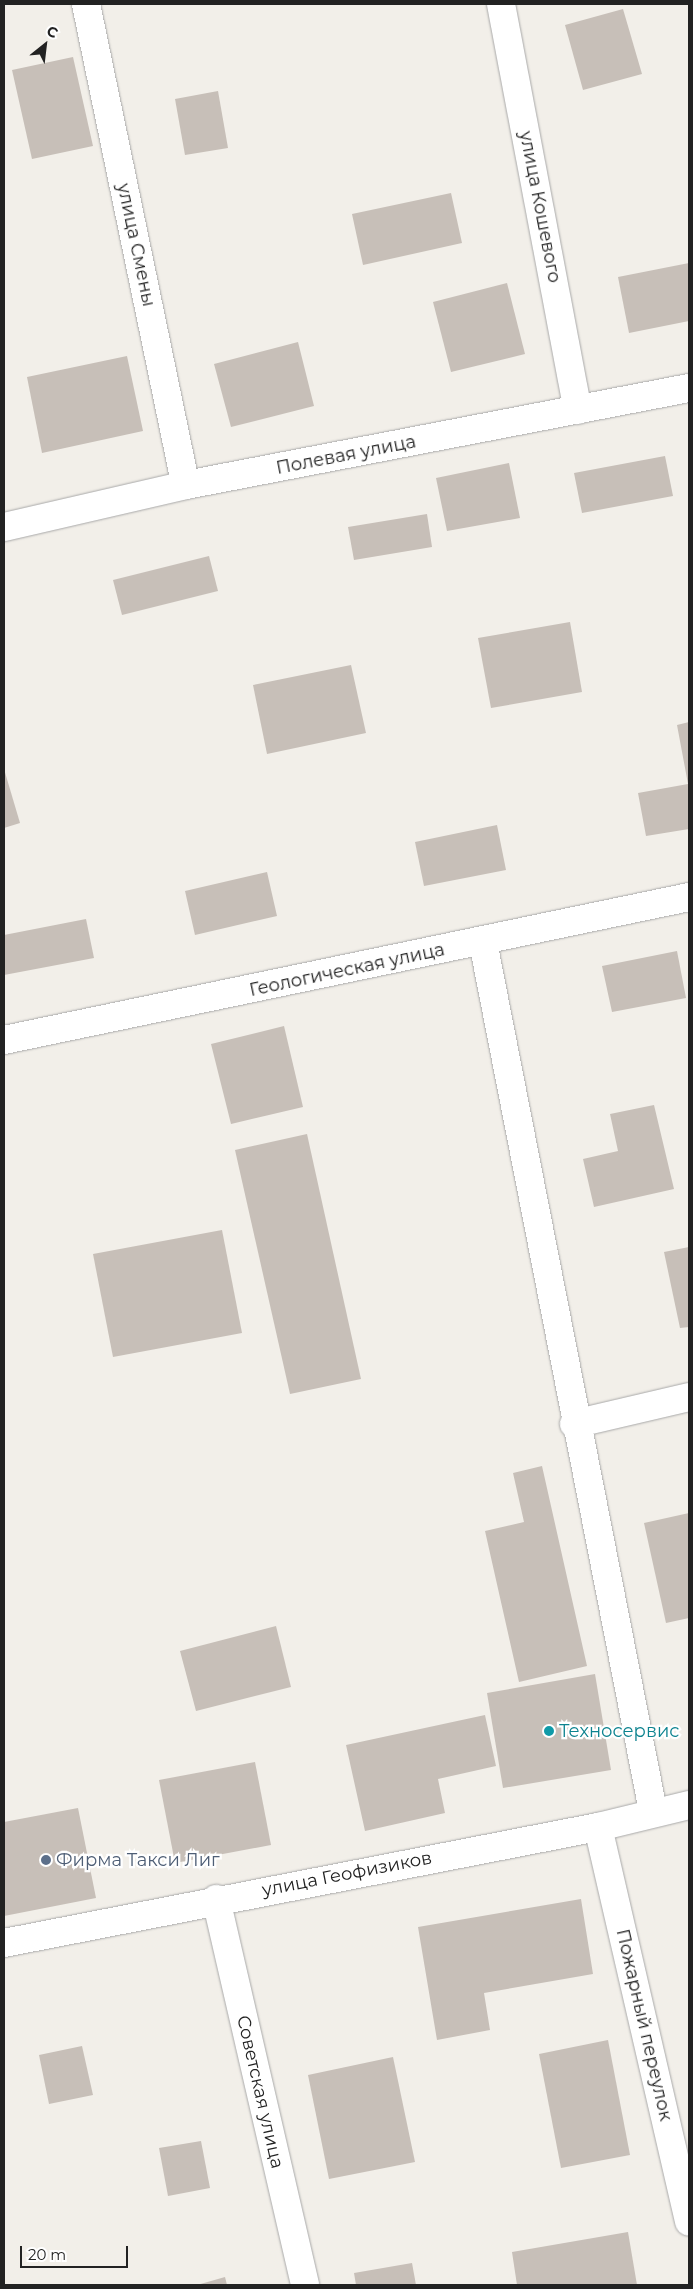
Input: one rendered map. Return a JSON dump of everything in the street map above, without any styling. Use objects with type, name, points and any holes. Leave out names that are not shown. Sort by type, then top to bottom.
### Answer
[{"type":"street","name":"улица Смены","points":[[86,4],[186,485]]},
{"type":"street","name":"улица Кошевого","points":[[501,4],[578,410]]},
{"type":"street","name":"Полевая улица","points":[[4,527],[186,485],[689,388]]},
{"type":"street","name":"Геологическая улица","points":[[4,1040],[483,942],[689,897]]},
{"type":"street","points":[[483,942],[574,1424],[653,1812]]},
{"type":"street","points":[[574,1424],[689,1397]]},
{"type":"street","name":"улица Геофизиков","points":[[4,1943],[216,1899],[598,1827],[689,1804]]},
{"type":"street","name":"Пожарный переулок","points":[[598,1827],[689,2222]]},
{"type":"street","name":"Советская улица","points":[[216,1899],[305,2285]]},
{"type":"building","points":[[623,9],[642,74],[583,90],[565,25]]},
{"type":"building","points":[[73,57],[93,146],[32,159],[12,70]]},
{"type":"building","points":[[218,91],[228,148],[185,155],[175,99]]},
{"type":"building","points":[[451,193],[462,243],[363,265],[352,214]]},
{"type":"building","points":[[689,263],[689,321],[629,333],[618,277]]},
{"type":"building","points":[[507,283],[525,354],[451,372],[433,302]]},
{"type":"building","points":[[298,342],[314,406],[231,427],[214,364]]},
{"type":"building","points":[[127,356],[143,431],[42,453],[27,377]]},
{"type":"building","points":[[665,456],[673,496],[582,513],[574,473]]},
{"type":"building","points":[[509,463],[520,518],[447,531],[436,478]]},
{"type":"building","points":[[427,514],[432,547],[354,560],[348,527]]},
{"type":"building","points":[[209,556],[218,591],[122,615],[113,580]]},
{"type":"building","points":[[570,622],[582,692],[491,708],[478,638]]},
{"type":"building","points":[[351,665],[366,733],[267,754],[253,685]]},
{"type":"building","points":[[689,722],[689,829],[646,836],[638,793],[688,784],[677,725]]},
{"type":"building","points":[[4,769],[20,823],[4,828]]},
{"type":"building","points":[[497,825],[506,870],[424,886],[415,842]]},
{"type":"building","points":[[267,872],[277,916],[195,935],[185,891]]},
{"type":"building","points":[[86,919],[94,958],[4,975],[4,935]]},
{"type":"building","points":[[677,951],[686,998],[612,1012],[602,966]]},
{"type":"building","points":[[284,1026],[303,1107],[231,1124],[211,1044]]},
{"type":"building","points":[[654,1105],[674,1189],[594,1207],[583,1159],[618,1151],[610,1114]]},
{"type":"building","points":[[307,1134],[361,1379],[290,1394],[235,1150]]},
{"type":"building","points":[[222,1230],[242,1333],[113,1357],[93,1254]]},
{"type":"building","points":[[689,1247],[689,1327],[680,1328],[664,1252]]},
{"type":"building","points":[[542,1466],[587,1666],[519,1682],[485,1531],[524,1522],[513,1473]]},
{"type":"building","points":[[689,1513],[689,1618],[666,1623],[644,1523]]},
{"type":"building","points":[[276,1626],[291,1687],[196,1711],[180,1651]]},
{"type":"building","name":"Техносервис","points":[[595,1674],[611,1770],[503,1788],[487,1693]]},
{"type":"building","points":[[485,1715],[496,1766],[438,1779],[445,1813],[365,1831],[346,1745]]},
{"type":"building","points":[[255,1762],[271,1845],[175,1863],[159,1780]]},
{"type":"building","name":"Фирма Такси Лиг","points":[[78,1808],[96,1898],[4,1916],[4,1822]]},
{"type":"building","points":[[581,1899],[593,1974],[484,1993],[490,2030],[437,2040],[418,1927]]},
{"type":"building","points":[[608,2040],[630,2155],[561,2168],[539,2054]]},
{"type":"building","points":[[82,2046],[93,2095],[49,2104],[39,2055]]},
{"type":"building","points":[[393,2057],[415,2162],[329,2179],[308,2075]]},
{"type":"building","points":[[201,2141],[210,2188],[168,2196],[159,2148]]},
{"type":"building","points":[[628,2232],[637,2285],[517,2285],[512,2252]]},
{"type":"building","points":[[412,2263],[416,2285],[356,2285],[354,2273]]},
{"type":"building","points":[[225,2277],[227,2285],[197,2285]]},
{"type":"place","name":"Техносервис","points":[[549,1731]]},
{"type":"place","name":"Фирма Такси Лиг","points":[[46,1860]]}]
